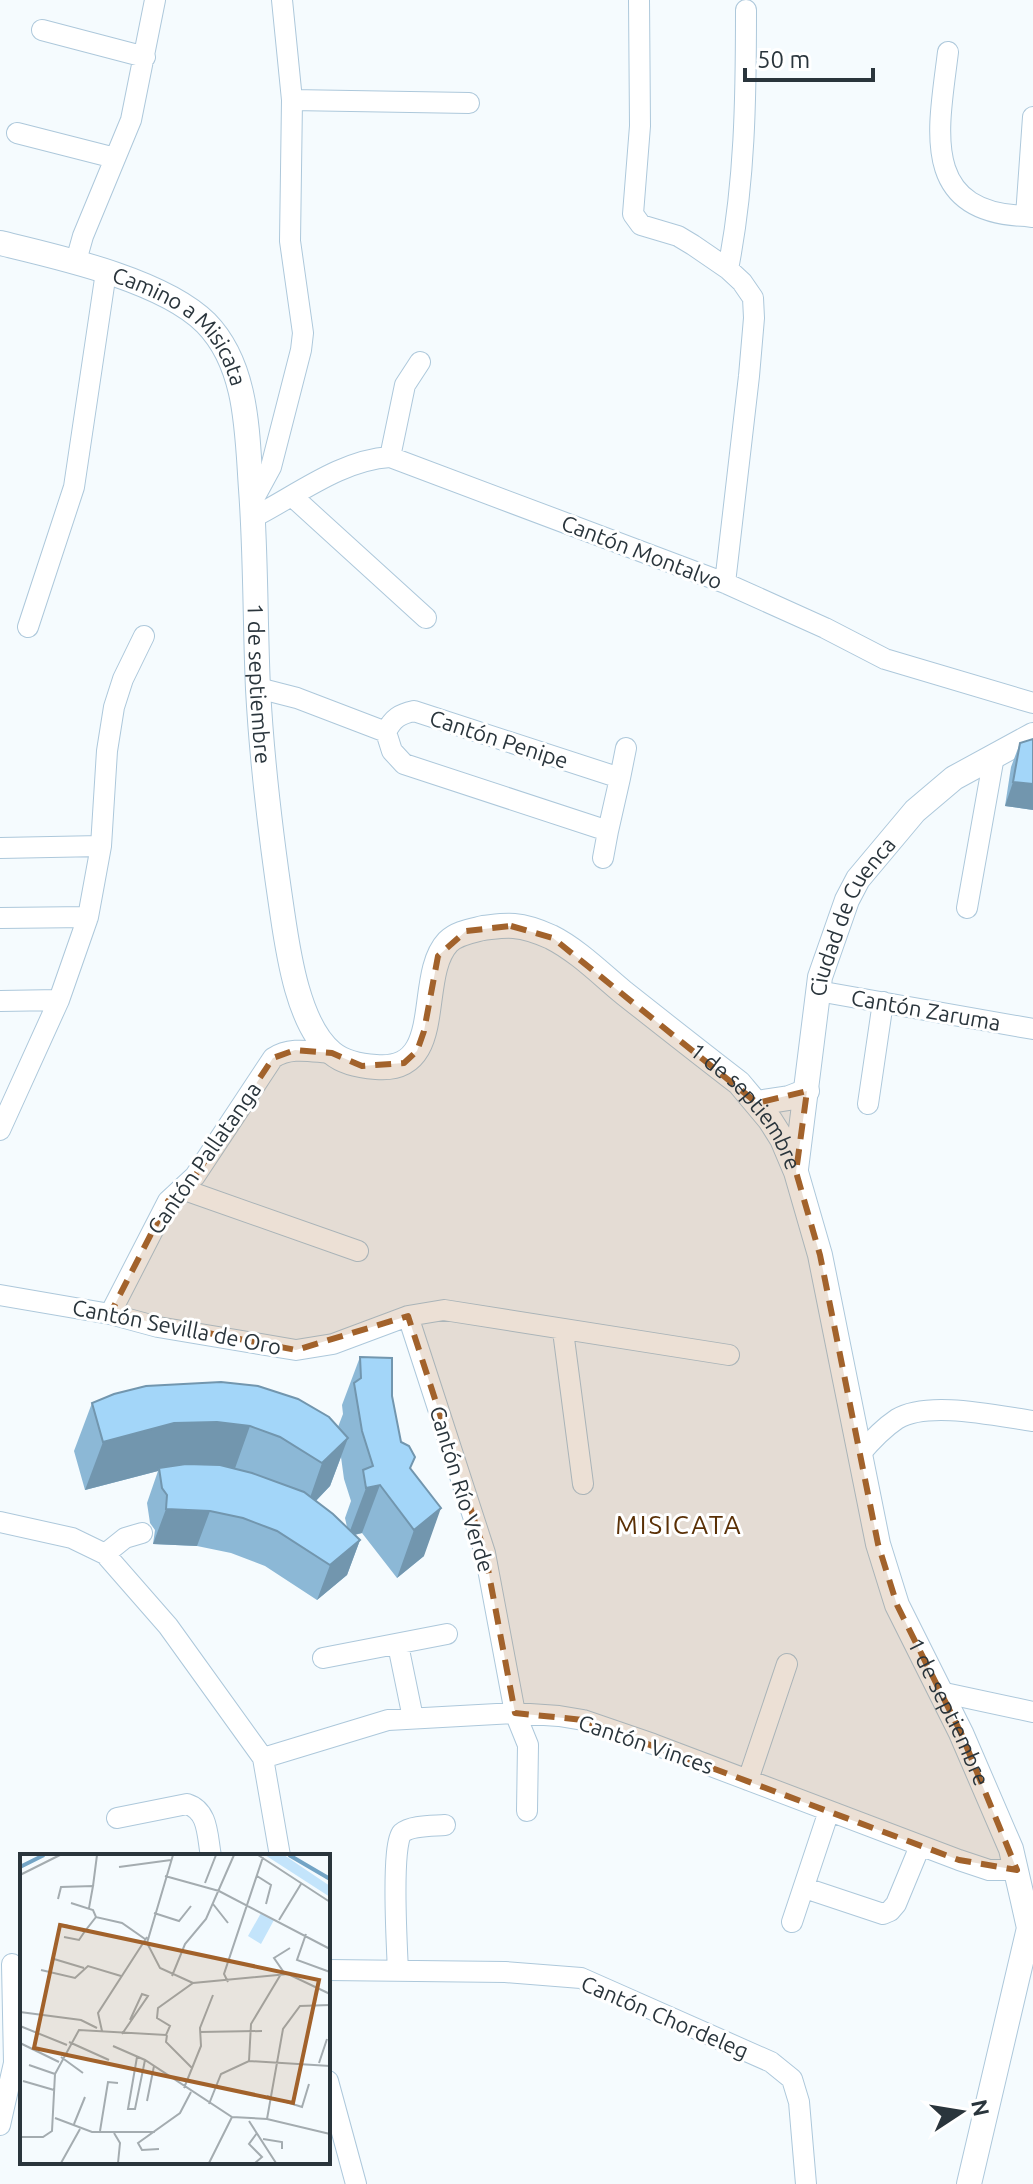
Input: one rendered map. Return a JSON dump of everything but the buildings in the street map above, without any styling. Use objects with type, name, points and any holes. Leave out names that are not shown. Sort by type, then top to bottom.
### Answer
[{"type":"street","points":[[76,261],[83,236],[131,120],[155,0]]},
{"type":"street","points":[[253,510],[271,467],[302,342],[290,241],[292,100],[282,0]]},
{"type":"street","points":[[639,0],[640,126],[633,214],[641,225],[678,236],[728,269],[753,298],[754,318],[725,583]]},
{"type":"street","points":[[728,269],[738,219],[744,162],[746,10]]},
{"type":"street","points":[[42,30],[145,57]]},
{"type":"street","points":[[948,52],[939,127],[942,161],[948,180],[960,195],[985,208],[1029,216],[1033,117]]},
{"type":"street","points":[[292,100],[469,103]]},
{"type":"street","points":[[17,133],[115,158]]},
{"type":"street","name":"Camino a Misicata","points":[[0,243],[76,261],[166,295],[193,310],[218,336],[240,387],[253,510]]},
{"type":"street","points":[[28,627],[74,487],[106,272]]},
{"type":"street","points":[[253,510],[293,497],[344,468],[369,458],[390,457],[405,385],[420,362]]},
{"type":"street","name":"Cantón Montalvo","points":[[390,457],[725,583],[885,659],[1033,703]]},
{"type":"street","points":[[293,497],[426,618]]},
{"type":"street","name":"1 de septiembre","points":[[253,510],[258,688],[266,802],[292,973],[306,1014],[332,1053],[362,1066],[384,1068],[404,1063],[417,1051],[424,1031],[438,956],[450,940],[466,931],[511,926],[553,938],[739,1083],[782,1139],[796,1172],[820,1255],[878,1544],[897,1605],[1011,1849],[1028,1898],[1029,1928],[969,2184]]},
{"type":"street","points":[[0,1130],[59,1000],[88,917],[101,846],[107,751],[114,707],[123,679],[144,636]]},
{"type":"street","points":[[258,688],[297,698],[386,732],[392,751],[404,764],[608,831]]},
{"type":"street","name":"Cantón Penipe","points":[[386,732],[391,721],[414,711],[620,778]]},
{"type":"street","name":"Ciudad de Cuenca","points":[[796,1172],[820,977],[847,900],[858,879],[915,811],[954,778],[1033,735]]},
{"type":"street","points":[[603,858],[626,748]]},
{"type":"street","points":[[967,908],[994,756]]},
{"type":"street","points":[[0,848],[101,846]]},
{"type":"street","points":[[0,918],[88,917]]},
{"type":"street","name":"Cantón Zaruma","points":[[818,991],[1033,1029]]},
{"type":"street","points":[[0,1001],[59,1000]]},
{"type":"street","points":[[868,1104],[883,1002]]},
{"type":"street","name":"Cantón Pallatanga","points":[[110,1314],[156,1219],[168,1201],[195,1176],[273,1058],[283,1051],[332,1053]]},
{"type":"street","points":[[757,1103],[789,1098],[807,1091]]},
{"type":"street","points":[[182,1189],[358,1251]]},
{"type":"street","name":"Cantón Sevilla de Oro","points":[[0,1295],[110,1314],[158,1327],[296,1350],[333,1344],[408,1316],[444,1310],[729,1355]]},
{"type":"street","name":"Cantón Río Verde","points":[[408,1316],[485,1553],[515,1713],[528,1745],[527,1811]]},
{"type":"street","points":[[563,1331],[583,1484]]},
{"type":"street","points":[[860,1454],[877,1434],[899,1418],[922,1410],[1033,1421]]},
{"type":"street","points":[[0,1522],[72,1538],[105,1554],[168,1626],[263,1758],[280,1854]]},
{"type":"street","points":[[105,1554],[125,1538],[142,1533]]},
{"type":"street","points":[[323,1658],[447,1634]]},
{"type":"street","points":[[398,1645],[413,1718]]},
{"type":"street","points":[[748,1780],[787,1664]]},
{"type":"street","points":[[940,1692],[1033,1712]]},
{"type":"street","name":"Cantón Vinces","points":[[263,1758],[388,1720],[515,1713],[583,1720],[989,1870],[1017,1870]]},
{"type":"street","points":[[117,1818],[187,1804],[197,1807],[204,1817],[211,1854]]},
{"type":"street","points":[[792,1922],[829,1811]]},
{"type":"street","points":[[398,1971],[396,1859],[399,1840],[403,1833],[411,1829],[445,1825]]},
{"type":"street","points":[[805,1888],[883,1914],[896,1904],[920,1846]]},
{"type":"street","points":[[0,2125],[14,2063],[11,1964]]},
{"type":"street","name":"Cantón Chordeleg","points":[[330,1970],[505,1972],[581,1978],[771,2062],[792,2079],[799,2102],[806,2184]]},
{"type":"street","points":[[330,2088],[356,2184]]},
{"type":"highlighted area","points":[[511,926],[553,938],[757,1103],[807,1091],[796,1172],[820,1255],[878,1544],[897,1605],[961,1733],[1017,1870],[959,1860],[583,1720],[515,1713],[485,1553],[408,1316],[296,1350],[110,1314],[168,1201],[195,1176],[273,1058],[295,1050],[332,1053],[362,1066],[404,1063],[417,1051],[424,1031],[438,956],[466,931]]},
{"type":"district","name":"MISICATA","points":[[679,1525]]}]
